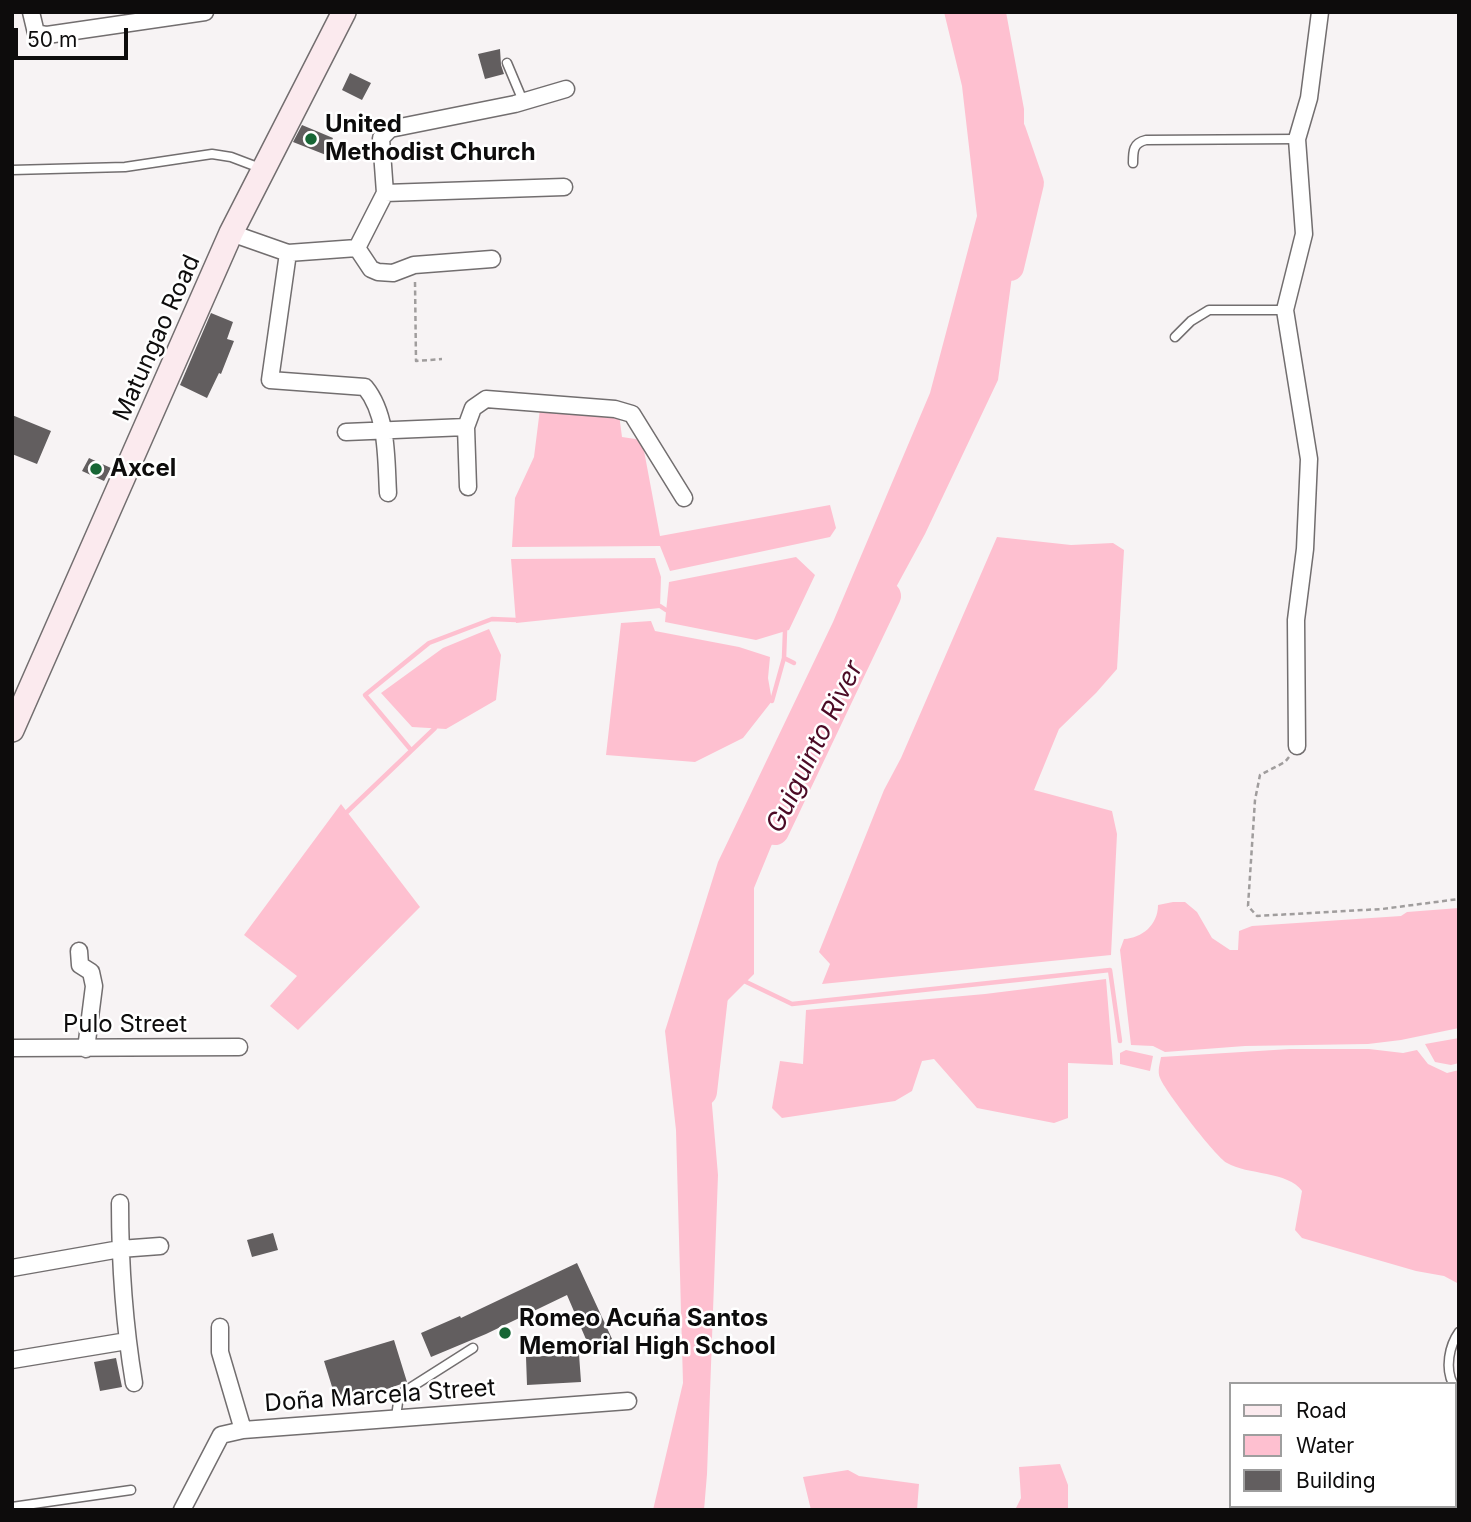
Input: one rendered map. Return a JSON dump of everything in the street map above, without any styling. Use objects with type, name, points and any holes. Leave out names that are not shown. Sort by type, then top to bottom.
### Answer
[{"type":"main road","name":"Matungao Road","points":[[12,730],[232,233],[344,12]]},
{"type":"street","points":[[31,12],[37,33],[47,35],[122,19],[205,12]]},
{"type":"street","points":[[1297,746],[1296,620],[1305,549],[1308,459],[1285,310],[1304,233],[1297,139],[1309,98],[1320,12]]},
{"type":"street","points":[[357,248],[385,193],[380,138],[384,133],[390,129],[452,118],[566,89]]},
{"type":"street","points":[[385,193],[564,187]]},
{"type":"street","points":[[232,233],[288,253],[357,248]]},
{"type":"street","points":[[357,248],[372,270],[378,272],[393,273],[414,265],[492,259]]},
{"type":"street","points":[[288,253],[270,380],[365,387],[371,394],[383,429],[388,494]]},
{"type":"street","points":[[468,487],[466,427],[473,408],[486,398],[615,409],[632,414],[684,498]]},
{"type":"street","points":[[346,432],[466,427]]},
{"type":"street","points":[[79,951],[80,965],[91,972],[94,986],[86,1049]]},
{"type":"street","name":"Pulo Street","points":[[12,1048],[239,1047]]},
{"type":"street","points":[[120,1203],[120,1249],[127,1340],[134,1383]]},
{"type":"street","points":[[12,1268],[120,1249],[160,1246]]},
{"type":"street","points":[[220,1327],[220,1352],[243,1430]]},
{"type":"street","points":[[12,1360],[127,1340]]},
{"type":"street","name":"Doña Marcela Street","points":[[182,1510],[221,1435],[243,1430],[628,1401]]},
{"type":"lane","points":[[507,63],[523,101]]},
{"type":"lane","points":[[1133,163],[1133,148],[1138,142],[1146,140],[1297,139]]},
{"type":"lane","points":[[12,170],[125,167],[212,154],[232,157],[263,169]]},
{"type":"lane","points":[[1175,337],[1191,321],[1209,310],[1285,310]]},
{"type":"lane","points":[[1453,1382],[1450,1366],[1451,1343],[1459,1332]]},
{"type":"lane","points":[[396,1418],[399,1395],[473,1348]]},
{"type":"lane","points":[[12,1507],[131,1490]]},
{"type":"path","points":[[414,265],[416,360],[442,359]]},
{"type":"path","points":[[1297,746],[1285,762],[1260,775],[1255,800],[1248,906],[1257,916],[1382,909],[1459,900]]},
{"type":"water","points":[[944,12],[1006,12],[1024,109],[1024,187],[998,380],[925,534],[820,727],[754,888],[754,974],[705,1023],[718,1175],[704,1510],[653,1510],[683,1383],[676,1130],[665,1031],[718,862],[833,622],[930,393],[977,216],[962,86]]},
{"type":"water","points":[[540,409],[619,414],[622,437],[642,440],[660,536],[830,505],[836,528],[830,537],[670,571],[660,546],[512,547],[515,498],[534,457]]},
{"type":"water","points":[[997,537],[1071,545],[1113,543],[1124,550],[1117,669],[1059,729],[1034,790],[1112,811],[1117,834],[1111,955],[822,984],[830,964],[819,952],[884,790],[901,758]]},
{"type":"water","points":[[796,557],[815,575],[789,630],[756,640],[665,622],[669,582]]},
{"type":"water","points":[[655,558],[661,577],[660,608],[516,623],[511,559]]},
{"type":"water","points":[[651,621],[655,631],[739,647],[770,657],[768,678],[772,701],[743,738],[695,762],[606,755],[621,623]]},
{"type":"water","points":[[489,629],[501,655],[496,700],[446,729],[412,727],[381,693],[443,648]]},
{"type":"water","points":[[341,804],[420,907],[298,1030],[270,1006],[297,976],[244,935]]},
{"type":"water","points":[[1185,902],[1197,912],[1212,938],[1230,950],[1238,950],[1239,931],[1252,926],[1401,916],[1407,912],[1459,908],[1459,1028],[1368,1044],[1245,1046],[1165,1052],[1153,1046],[1131,1045],[1120,950],[1124,939],[1137,936],[1148,929],[1155,919],[1158,905]]},
{"type":"water","points":[[1106,979],[1113,1065],[1068,1063],[1068,1118],[1054,1123],[977,1108],[934,1059],[922,1061],[912,1091],[895,1101],[782,1118],[772,1108],[780,1061],[803,1064],[806,1010],[985,994]]},
{"type":"water","points":[[1459,1038],[1459,1063],[1451,1065],[1435,1062],[1425,1044]]},
{"type":"water","points":[[1290,1049],[1369,1049],[1403,1053],[1417,1050],[1428,1064],[1447,1073],[1459,1070],[1459,1284],[1444,1276],[1416,1271],[1302,1238],[1295,1230],[1302,1191],[1287,1180],[1227,1163],[1191,1123],[1159,1076],[1161,1057]]},
{"type":"water","points":[[1126,1050],[1153,1056],[1150,1071],[1120,1064],[1120,1053]]},
{"type":"water","points":[[1060,1464],[1068,1485],[1068,1510],[1015,1510],[1021,1498],[1019,1467]]},
{"type":"water","points":[[848,1470],[859,1476],[919,1484],[917,1510],[811,1510],[803,1477]]},
{"type":"building","points":[[500,49],[504,74],[485,79],[478,54]]},
{"type":"building","points":[[350,73],[371,83],[362,100],[342,90]]},
{"type":"building","name":"United Methodist Church","points":[[302,125],[333,138],[326,155],[293,142]]},
{"type":"building","points":[[211,313],[233,322],[227,339],[234,341],[221,374],[219,373],[207,398],[180,385]]},
{"type":"building","points":[[12,415],[51,431],[37,464],[12,454]]},
{"type":"building","name":"Axcel","points":[[89,458],[111,468],[104,481],[82,471]]},
{"type":"building","points":[[273,1233],[278,1250],[252,1257],[247,1240]]},
{"type":"building","points":[[577,1263],[613,1341],[591,1351],[567,1295],[431,1357],[421,1333],[460,1316],[461,1318]]},
{"type":"building","points":[[394,1340],[407,1382],[338,1406],[324,1361]]},
{"type":"building","points":[[579,1354],[581,1382],[527,1385],[526,1357]]},
{"type":"building","points":[[116,1358],[122,1387],[100,1391],[94,1362]]},
{"type":"waterway","name":"Guiguinto River","points":[[1010,267],[1030,183],[1012,131]]},
{"type":"waterway","name":"Guiguinto River","points":[[775,831],[887,596]]},
{"type":"waterway","points":[[660,606],[666,610]]},
{"type":"waterway","points":[[411,750],[365,695],[429,643],[492,619],[516,620]]},
{"type":"waterway","points":[[772,701],[784,658],[785,631]]},
{"type":"waterway","points":[[784,658],[794,663]]},
{"type":"waterway","points":[[347,812],[435,728]]},
{"type":"waterway","points":[[742,980],[792,1004],[1110,970],[1120,1041]]},
{"type":"waterway","name":"Guiguinto River","points":[[703,1092],[716,979]]},
{"type":"place","name":"United Methodist Church","points":[[311,139]]},
{"type":"place","name":"Axcel","points":[[96,469]]},
{"type":"place","name":"Romeo Acuña Santos Memorial High School","points":[[505,1333]]}]
